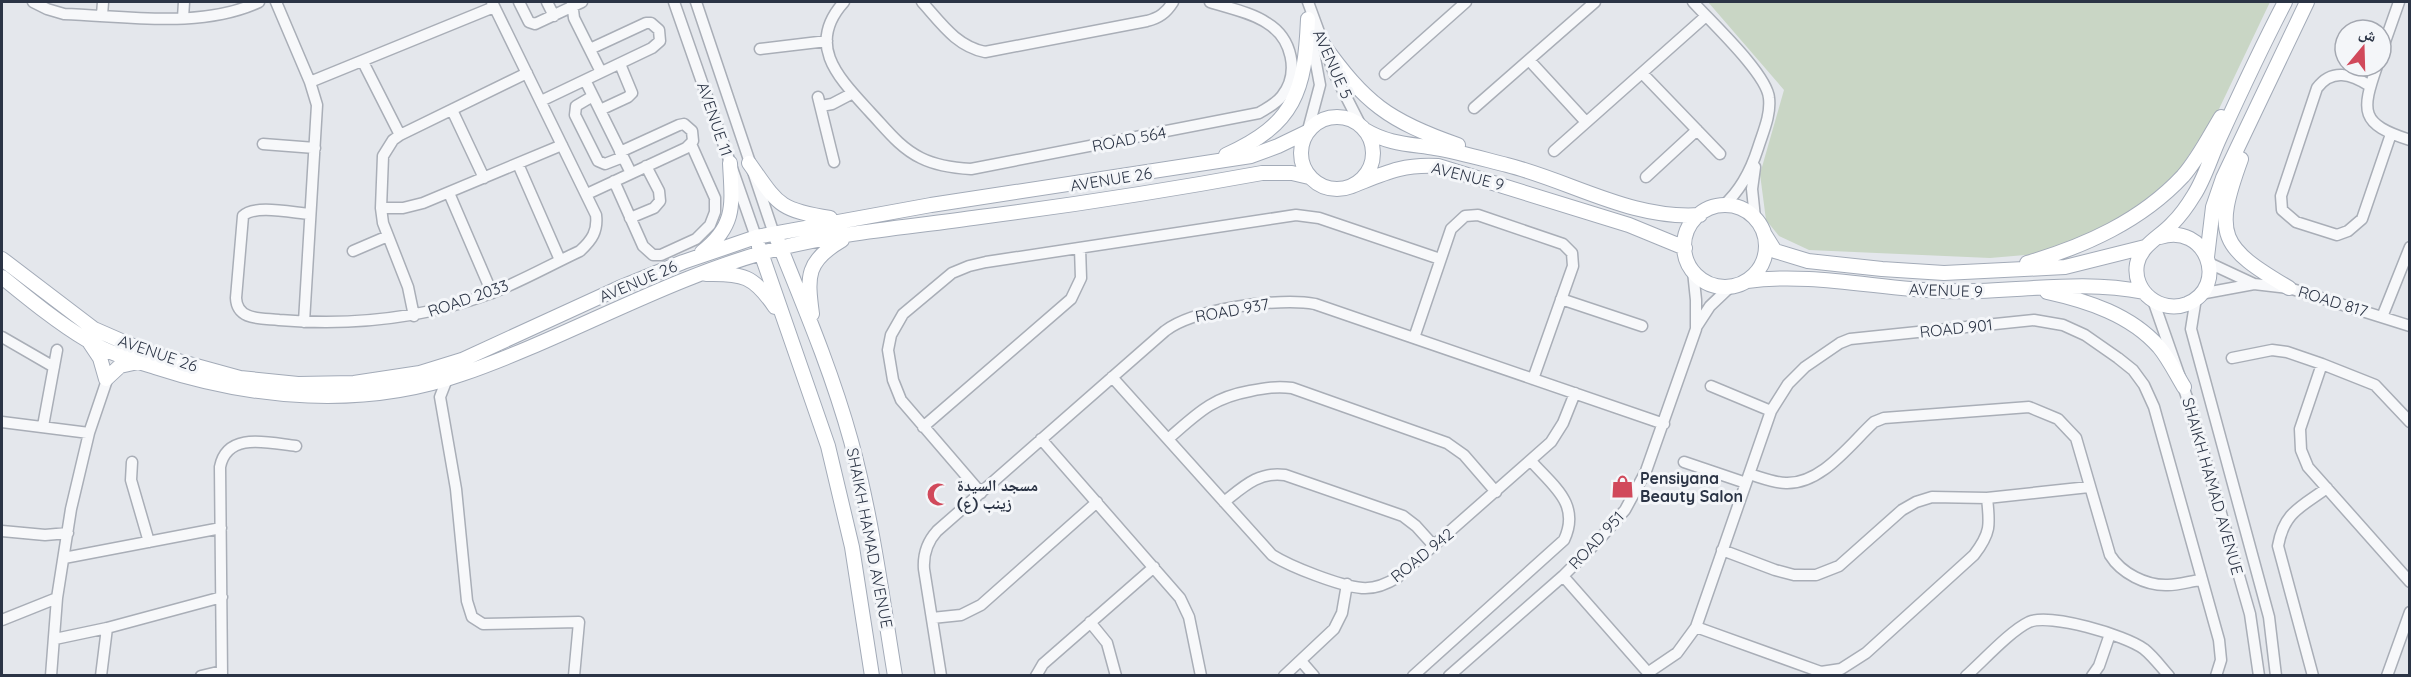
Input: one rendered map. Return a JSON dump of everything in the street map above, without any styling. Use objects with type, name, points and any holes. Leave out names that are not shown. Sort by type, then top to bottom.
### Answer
[{"type":"main road","points":[[2285,2],[2247,78],[2196,193],[2175,222],[2160,237],[2145,247],[2139,258],[2137,270],[2139,283],[2149,296],[2172,306],[2185,304],[2198,296],[2209,277],[2212,207],[2223,178],[2267,85],[2309,2]]},
{"type":"main road","points":[[1204,165],[1262,136],[1287,111],[1299,88],[1306,61],[1308,20]]},
{"type":"main road","points":[[1322,43],[1359,91],[1390,116],[1422,132],[1510,166]]},
{"type":"main road","points":[[2007,269],[2059,254],[2097,238],[2160,198],[2184,174],[2247,78]]},
{"type":"main road","points":[[2267,85],[2230,188],[2224,220],[2230,244],[2245,261],[2289,288]]},
{"type":"main road","points":[[1328,117],[1352,119],[1363,128],[1373,150],[1372,161],[1361,180],[1343,189],[1324,187],[1309,177],[1301,159],[1302,140],[1307,131],[1317,122],[1328,117]]},
{"type":"main road","name":"AVENUE 9","points":[[1363,128],[1398,144],[1446,150],[1510,166],[1651,213],[1676,216],[1700,215]]},
{"type":"main road","name":"AVENUE 26","points":[[2,277],[88,341],[240,378],[298,384],[376,381],[420,373],[462,360],[619,288],[756,237],[844,220],[1204,165],[1265,152],[1307,131]]},
{"type":"main road","points":[[693,259],[716,241],[727,225],[732,209],[730,163]]},
{"type":"main road","points":[[749,163],[772,196],[782,205],[801,213],[844,220]]},
{"type":"main road","name":"AVENUE 9","points":[[1352,186],[1398,168],[1418,165],[1438,166],[1629,225],[1685,248]]},
{"type":"main road","name":"AVENUE 26","points":[[2,259],[138,362],[238,390],[315,396],[372,393],[447,379],[551,339],[695,274],[780,248],[852,234],[1023,212],[1262,173],[1292,173],[1309,177]]},
{"type":"main road","points":[[1723,206],[1740,208],[1755,218],[1765,235],[1765,256],[1755,274],[1747,281],[1730,287],[1709,284],[1693,271],[1687,260],[1685,248],[1688,230],[1700,215],[1711,208],[1723,206]]},
{"type":"main road","name":"SHAIKH HAMAD AVENUE","points":[[774,234],[814,331],[843,414],[867,503],[895,675]]},
{"type":"main road","points":[[814,331],[809,288],[813,266],[820,254],[852,234]]},
{"type":"main road","points":[[2160,237],[2171,234],[2195,241],[2208,260]]},
{"type":"main road","name":"AVENUE 9","points":[[1765,235],[1775,251],[1808,261],[1944,273],[2066,267],[2145,247]]},
{"type":"main road","name":"SHAIKH HAMAD AVENUE","points":[[756,237],[828,446],[852,547],[872,675]]},
{"type":"main road","points":[[695,274],[730,273],[750,279],[763,289],[786,323]]},
{"type":"main road","name":"AVENUE 9","points":[[1747,281],[1783,277],[1945,291],[2108,286],[2149,296]]},
{"type":"main road","points":[[2031,289],[2080,300],[2120,316],[2160,348],[2184,387]]},
{"type":"main road","points":[[88,341],[100,358],[106,379],[120,366],[138,362]]},
{"type":"street","points":[[33,2],[56,12],[183,18],[222,15],[259,2]]},
{"type":"street","points":[[102,15],[103,2]]},
{"type":"street","points":[[183,18],[184,2]]},
{"type":"street","points":[[276,2],[310,82],[317,105],[304,322]]},
{"type":"street","points":[[519,2],[531,23],[538,24],[572,4],[582,2]]},
{"type":"street","points":[[547,2],[554,16]]},
{"type":"street","name":"AVENUE 11","points":[[674,2],[756,237]]},
{"type":"street","name":"AVENUE 11","points":[[696,2],[774,234]]},
{"type":"street","points":[[760,50],[827,41],[829,25],[844,2]]},
{"type":"street","points":[[922,2],[954,38],[974,50],[985,52],[1147,21],[1158,18],[1173,2]]},
{"type":"street","name":"ROAD 564","points":[[827,41],[828,55],[833,68],[853,93],[907,150],[937,165],[971,169],[1259,113],[1272,106],[1289,84],[1292,63],[1286,42],[1267,22],[1210,2]]},
{"type":"street","name":"AVENUE 5","points":[[1307,2],[1320,85],[1319,96],[1307,131]]},
{"type":"street","name":"AVENUE 5","points":[[1307,2],[1337,79],[1363,128]]},
{"type":"street","points":[[1385,74],[1466,2]]},
{"type":"street","points":[[1474,108],[1595,2]]},
{"type":"street","points":[[1693,2],[1766,86],[1770,106],[1757,152],[1752,189],[1755,218]]},
{"type":"street","points":[[2393,19],[2399,2]]},
{"type":"street","points":[[310,82],[363,62],[493,4]]},
{"type":"street","name":"ROAD 2033","points":[[310,214],[258,209],[247,212],[243,216],[236,298],[238,309],[247,316],[304,322],[347,323],[414,316],[492,293],[580,251],[589,243],[595,233],[596,215],[493,4]]},
{"type":"street","points":[[572,4],[574,18],[601,72]]},
{"type":"street","points":[[1554,151],[1706,16]]},
{"type":"street","points":[[541,100],[657,46],[660,36],[656,26],[651,23],[641,24],[590,49]]},
{"type":"street","points":[[1528,60],[1587,122]]},
{"type":"street","points":[[363,62],[400,135]]},
{"type":"street","points":[[600,110],[632,93],[620,63]]},
{"type":"street","points":[[414,316],[404,274],[388,236],[381,208],[383,156],[393,140],[400,135],[527,73]]},
{"type":"street","points":[[1642,73],[1720,154]]},
{"type":"street","points":[[2370,86],[2359,79],[2334,75],[2325,77],[2317,88],[2281,196],[2282,210],[2296,222],[2337,235],[2348,231],[2362,219],[2391,134]]},
{"type":"street","points":[[2373,78],[2367,112],[2374,123],[2391,134],[2409,140]]},
{"type":"street","points":[[585,80],[631,173]]},
{"type":"street","points":[[834,162],[820,101],[843,100],[853,93]]},
{"type":"street","points":[[587,194],[691,144],[694,136],[684,124],[679,124],[605,164],[598,161],[575,115],[576,106],[593,96]]},
{"type":"street","points":[[452,110],[484,178]]},
{"type":"street","points":[[1646,177],[1697,130]]},
{"type":"street","points":[[263,144],[315,148]]},
{"type":"street","points":[[614,181],[645,250],[657,256],[696,240],[713,218],[715,198],[691,144]]},
{"type":"street","points":[[381,208],[414,206],[562,145]]},
{"type":"street","points":[[1723,206],[1739,189],[1757,152]]},
{"type":"street","points":[[519,164],[560,260]]},
{"type":"street","points":[[630,218],[654,208],[660,201],[659,191],[646,166]]},
{"type":"street","points":[[449,193],[492,293]]},
{"type":"street","points":[[981,493],[901,400],[893,380],[888,350],[894,327],[903,314],[945,278],[969,266],[1296,215],[1319,218],[1440,259]]},
{"type":"street","points":[[1414,338],[1440,259],[1456,223],[1465,216],[1478,215],[1563,244],[1570,248],[1574,266],[1533,379]]},
{"type":"street","points":[[352,251],[388,236]]},
{"type":"street","points":[[923,427],[1071,299],[1081,278],[1080,248]]},
{"type":"street","points":[[2382,317],[2409,251]]},
{"type":"street","name":"ROAD 817","points":[[2208,260],[2254,284]]},
{"type":"street","name":"ROAD 951","points":[[1693,271],[1696,329]]},
{"type":"street","name":"ROAD 817","points":[[2198,296],[2254,284],[2289,288],[2409,326]]},
{"type":"street","name":"ROAD 951","points":[[1449,675],[1563,576],[1625,510],[1646,471],[1696,329],[1710,306],[1730,287]]},
{"type":"street","name":"SHAIKH HAMAD AVENUE","points":[[2149,296],[2184,387],[2250,614],[2259,675]]},
{"type":"street","name":"SHAIKH HAMAD AVENUE","points":[[2198,296],[2191,329],[2269,617],[2276,675]]},
{"type":"street","points":[[1561,299],[1642,326]]},
{"type":"street","name":"ROAD 937","points":[[941,675],[923,563],[927,546],[937,531],[1177,322],[1200,315],[1274,302],[1315,304],[1664,424]]},
{"type":"street","name":"ROAD 901","points":[[1650,674],[1677,653],[1696,627],[1771,411],[1788,384],[1805,367],[1840,343],[1850,339],[2034,320],[2063,325],[2085,335],[2133,370],[2144,385],[2154,407],[2219,640],[2221,660],[2216,675]]},
{"type":"street","points":[[2,337],[54,367]]},
{"type":"street","points":[[51,675],[57,598],[68,533],[89,433],[117,347]]},
{"type":"street","points":[[43,426],[57,350]]},
{"type":"street","points":[[2232,358],[2272,350],[2287,352],[2322,364],[2375,385],[2409,422]]},
{"type":"street","points":[[2322,364],[2300,429],[2301,450],[2308,467],[2409,582]]},
{"type":"street","name":"ROAD 942","points":[[1112,377],[1272,555],[1287,564],[1347,585],[1369,588],[1391,582],[1531,461],[1560,430],[1575,393]]},
{"type":"street","points":[[440,397],[447,379]]},
{"type":"street","points":[[429,384],[440,397],[456,489],[467,601],[472,617],[483,624],[579,622],[574,675]]},
{"type":"street","points":[[1711,386],[1771,411]]},
{"type":"street","points":[[1168,439],[1206,406],[1220,399],[1268,387],[1292,388],[1447,442],[1464,455],[1496,492]]},
{"type":"street","points":[[1684,462],[1748,478],[1785,483],[1806,480],[1822,471],[1874,422],[1884,418],[2029,407],[2058,419],[2076,438],[2110,555],[2116,564],[2127,573],[2148,582],[2167,586],[2202,580]]},
{"type":"street","points":[[2,422],[89,433]]},
{"type":"street","points":[[1041,439],[1173,589],[1185,607],[1201,675]]},
{"type":"street","points":[[201,675],[222,673],[220,466],[222,456],[227,449],[243,443],[296,446]]},
{"type":"street","points":[[1413,675],[1564,540],[1570,521],[1566,501],[1531,461]]},
{"type":"street","points":[[132,462],[131,480],[149,542]]},
{"type":"street","points":[[1224,502],[1258,477],[1272,474],[1285,476],[1396,513],[1416,526],[1434,546]]},
{"type":"street","points":[[1722,550],[1775,570],[1794,575],[1816,575],[1839,566],[1902,510],[1916,502],[1932,497],[1987,498],[2090,487]]},
{"type":"street","points":[[2313,675],[2278,546],[2281,529],[2289,516],[2327,488]]},
{"type":"street","points":[[1696,627],[1821,672],[1841,669],[1866,653],[1974,555],[1986,540],[1990,525],[1987,498]]},
{"type":"street","points":[[932,618],[961,615],[981,605],[1097,502]]},
{"type":"street","points":[[64,558],[221,528]]},
{"type":"street","points":[[2,531],[45,535],[68,533]]},
{"type":"street","points":[[1036,675],[1043,664],[1154,567]]},
{"type":"street","points":[[1563,576],[1650,674]]},
{"type":"street","points":[[1284,675],[1302,661],[1337,623],[1342,612],[1347,585]]},
{"type":"street","points":[[55,639],[107,628],[222,597]]},
{"type":"street","points":[[2,620],[57,598]]},
{"type":"street","points":[[2387,675],[2409,612]]},
{"type":"street","points":[[1966,675],[2016,632],[2036,620],[2056,620],[2110,634],[2143,649],[2169,675]]},
{"type":"street","points":[[1090,622],[1110,649],[1116,675]]},
{"type":"street","points":[[101,675],[107,628]]},
{"type":"street","points":[[2092,675],[2099,666],[2110,634]]},
{"type":"street","points":[[1302,661],[1314,675]]},
{"type":"green space","points":[[1708,2],[2270,2],[2219,109],[2179,170],[2139,207],[2090,239],[2048,253],[1990,258],[1809,250],[1779,236],[1766,220],[1760,174],[1784,90]]},
{"type":"place","name":"Pensiyana Beauty Salon","points":[[1622,487]]},
{"type":"place","name":"مسجد السيدة زينب (ع)","points":[[939,494]]}]
